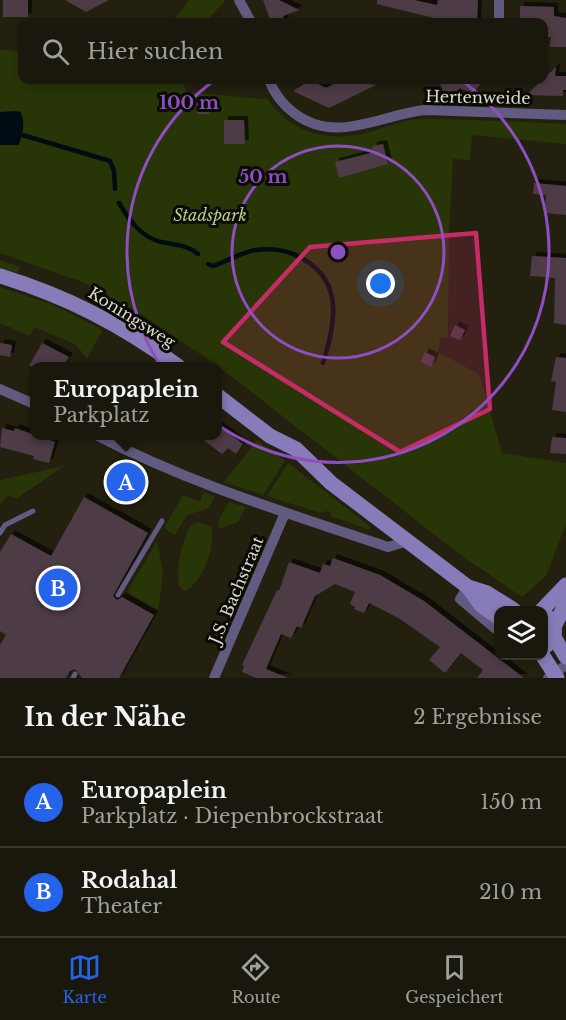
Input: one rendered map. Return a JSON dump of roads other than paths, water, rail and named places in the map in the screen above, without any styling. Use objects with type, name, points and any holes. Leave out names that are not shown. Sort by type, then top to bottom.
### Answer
[{"type":"main road","name":"Koningsweg","points":[[0,276],[48,291],[85,307],[172,362]]},
{"type":"main road","points":[[222,399],[270,436],[296,449],[331,483],[468,587],[481,605],[494,614]]},
{"type":"main road","points":[[548,606],[566,585]]},
{"type":"main road","points":[[468,587],[487,593],[508,606]]},
{"type":"main road","points":[[566,603],[551,637],[566,657]]},
{"type":"main road","points":[[546,660],[556,673]]},
{"type":"street","points":[[239,0],[249,18]]},
{"type":"street","points":[[499,0],[499,18]]},
{"type":"street","name":"Hertenweide","points":[[271,84],[275,93],[302,120],[324,128],[354,127],[406,112],[425,110],[566,115]]},
{"type":"street","points":[[0,390],[30,402]]},
{"type":"street","points":[[108,440],[181,476],[285,513],[388,547],[408,541]]},
{"type":"street","name":"J.S. Bachstraat","points":[[214,678],[285,513]]},
{"type":"street","points":[[468,587],[460,599],[494,628]]},
{"type":"lane","points":[[0,533],[5,525],[33,511]]},
{"type":"lane","points":[[118,595],[162,521]]},
{"type":"waterway","points":[[19,134],[110,161],[114,171],[115,189]]},
{"type":"waterway","points":[[119,203],[131,221],[147,236],[154,240],[185,247],[198,254]]},
{"type":"waterway","points":[[208,264],[213,266],[245,253],[269,249],[294,254],[317,270],[326,281],[333,306],[331,334],[323,363]]},
{"type":"place","name":"Europaplein","points":[[126,482]]},
{"type":"place","name":"Rodahal","points":[[58,588]]},
{"type":"park label","name":"Stadspark","points":[[210,215]]}]
